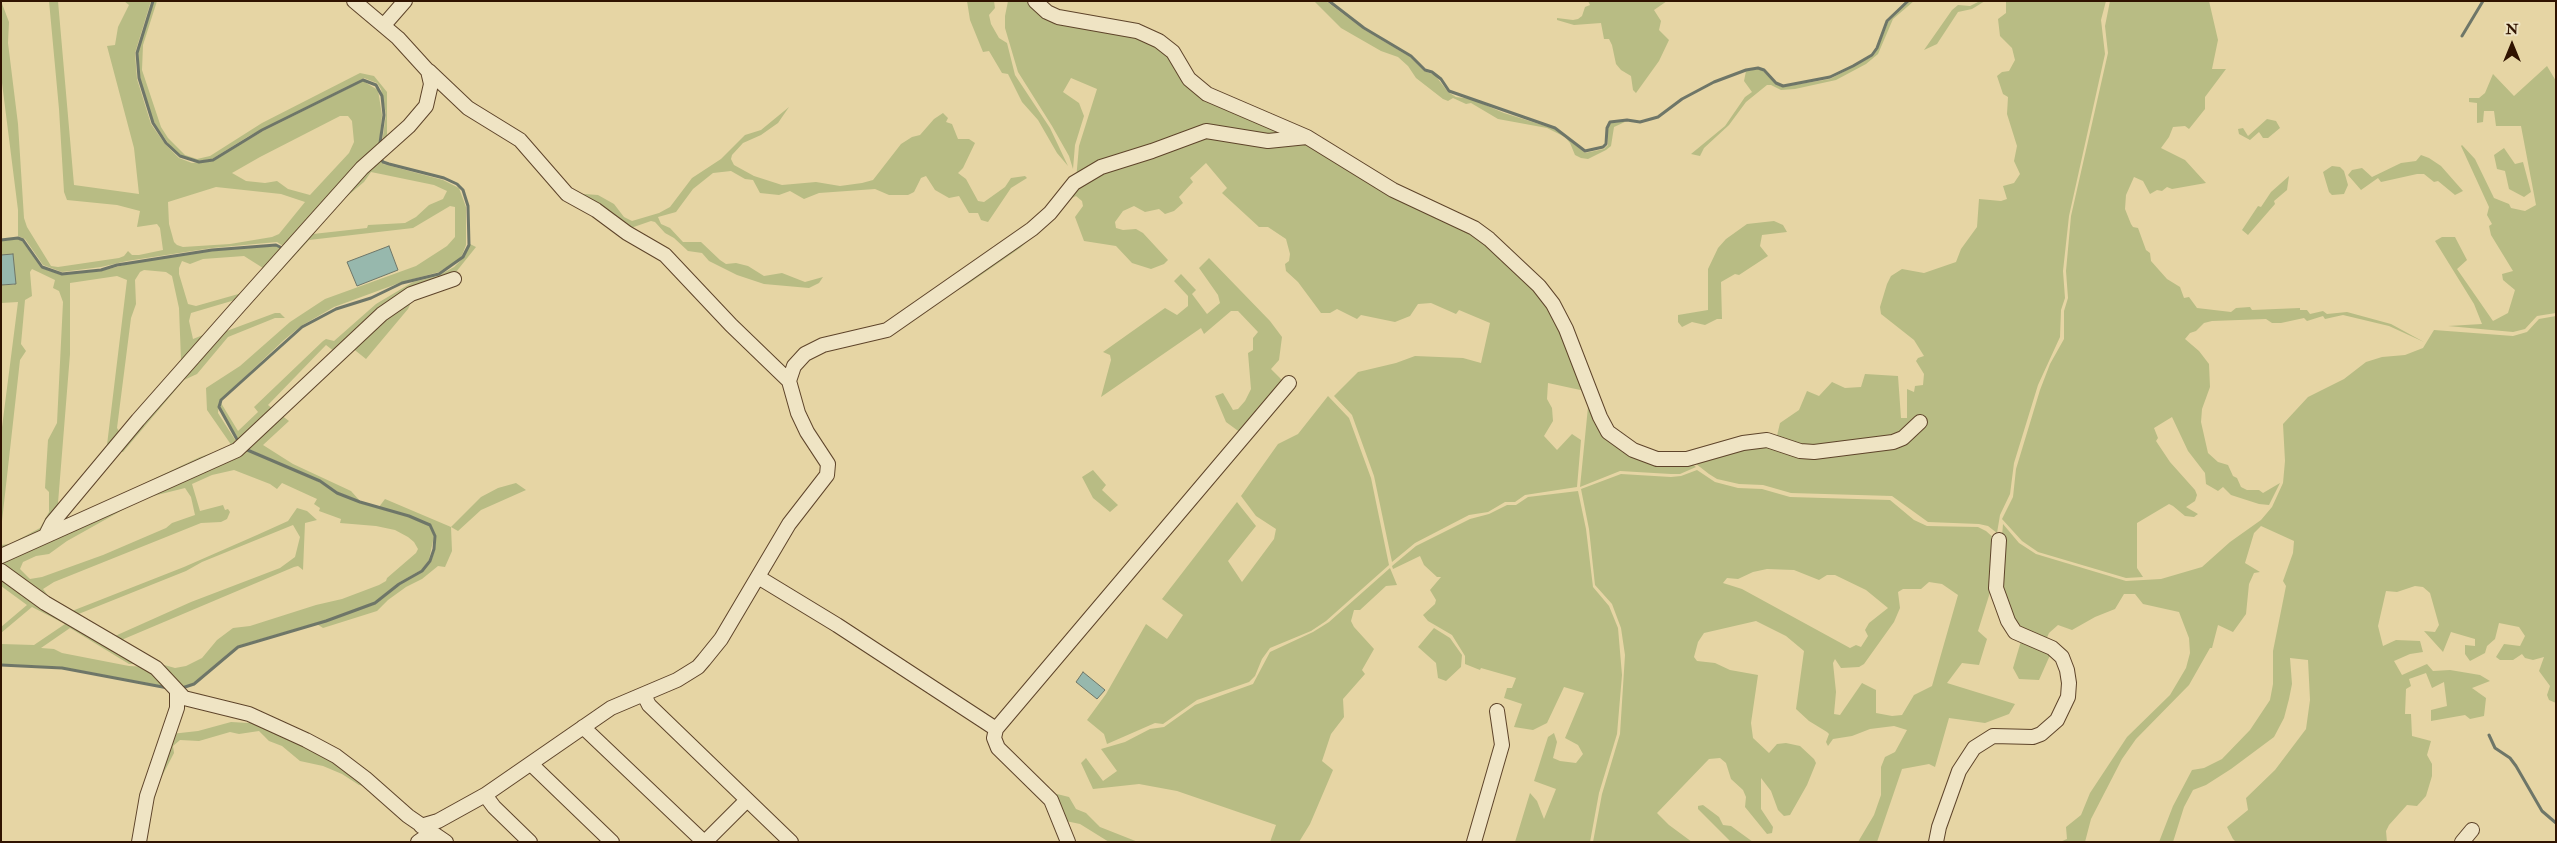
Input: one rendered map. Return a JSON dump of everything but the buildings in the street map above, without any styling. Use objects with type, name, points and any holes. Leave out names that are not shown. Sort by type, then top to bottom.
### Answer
[{"type":"street","points":[[354,1],[384,25],[428,71],[468,108],[520,140],[567,194],[665,255],[725,319],[789,380],[798,413],[829,469],[823,481],[789,524],[721,639],[698,667],[644,695],[611,708],[485,795],[438,821],[423,836]]},
{"type":"street","points":[[384,25],[405,1]]},
{"type":"street","points":[[1036,1],[1046,12],[1058,17],[1136,31],[1159,41],[1173,52],[1188,79],[1207,94],[1307,137],[1393,190],[1474,228],[1524,270],[1553,304],[1566,329],[1588,392],[1608,432],[1632,450],[1657,459],[1687,459],[1742,443],[1767,440],[1800,451],[1814,452],[1893,442],[1903,438],[1920,422]]},
{"type":"street","points":[[46,535],[52,523],[138,420],[362,168],[420,114],[430,92],[431,77],[428,71]]},
{"type":"street","points":[[789,380],[794,366],[823,344],[887,330],[1042,221],[1074,183],[1101,167],[1152,152],[1206,131],[1268,141],[1307,137]]},
{"type":"street","points":[[1,556],[237,450],[382,314],[411,294],[454,279]]},
{"type":"street","points":[[1068,842],[1051,800],[998,748],[994,738],[996,730],[1289,384]]},
{"type":"street","points":[[1936,842],[1939,827],[1959,772],[1974,748],[1993,736],[2033,737],[2041,734],[2057,720],[2068,697],[2068,677],[2062,658],[2052,648],[2015,632],[2008,621],[1996,588],[1999,540]]},
{"type":"street","points":[[1,571],[45,603],[156,668],[184,698],[197,703],[249,714],[306,740],[352,767],[423,836],[446,842]]},
{"type":"street","points":[[758,577],[837,625],[996,730]]},
{"type":"street","points":[[139,842],[147,796],[177,708],[177,692]]},
{"type":"street","points":[[644,695],[649,705],[792,842]]},
{"type":"street","points":[[1474,842],[1502,745],[1497,711]]},
{"type":"street","points":[[583,726],[705,842],[747,800]]},
{"type":"street","points":[[531,764],[612,842]]},
{"type":"street","points":[[485,795],[494,807],[530,842]]},
{"type":"street","points":[[2462,842],[2472,830]]},
{"type":"green space","points":[[1,1],[9,22],[8,43],[18,124],[24,218],[27,227],[51,266],[58,267],[119,258],[128,251],[132,255],[139,255],[163,250],[160,228],[157,224],[137,227],[140,211],[117,205],[67,200],[64,192],[59,109],[49,1],[58,1],[74,185],[139,194],[134,148],[107,46],[115,45],[118,27],[129,5],[124,1],[151,1],[135,53],[137,79],[151,124],[165,144],[179,158],[192,163],[213,161],[263,131],[363,81],[378,90],[382,115],[379,146],[43,534],[1,552],[1,545],[10,544],[40,528],[49,512],[49,492],[45,488],[48,440],[57,423],[63,302],[59,291],[53,288],[55,280],[32,269],[30,272],[32,296],[25,300],[21,344],[26,351],[20,360],[1,530],[1,435],[18,302],[1,303],[1,285],[14,285],[13,254],[1,255],[1,241],[18,239],[23,242],[41,268],[62,275],[101,271],[128,264],[212,251],[276,246],[281,249],[283,246],[277,242],[212,248],[62,272],[43,265],[25,239],[18,236],[18,210],[1,75]],"holes":[[[340,116],[348,116],[352,121],[354,142],[349,153],[310,195],[288,189],[277,181],[265,183],[246,181],[232,173]],[[216,187],[281,194],[305,202],[279,234],[272,237],[230,244],[183,247],[174,242],[169,224],[168,202]],[[244,256],[263,268],[242,293],[196,306],[188,304],[179,274],[182,261],[190,264],[203,259]],[[144,270],[166,272],[172,276],[179,308],[181,360],[119,431],[117,428],[131,318],[136,304],[135,280],[140,272]],[[117,276],[127,280],[107,445],[62,502],[58,503],[70,354],[70,283]],[[235,300],[208,333],[193,339],[189,321],[191,313]]]},
{"type":"green space","points":[[154,1],[157,1],[143,45],[142,70],[161,127],[168,138],[185,155],[197,159],[210,156],[262,123],[360,73],[374,76],[387,92],[387,140],[382,143],[386,114],[381,89],[377,83],[364,78],[249,136],[212,159],[197,161],[181,156],[171,147],[154,123],[139,78],[138,51]]},
{"type":"green space","points":[[967,1],[994,1],[995,8],[989,15],[991,24],[999,38],[1007,43],[1015,75],[1050,128],[1068,166],[1057,153],[1038,120],[1022,102],[1008,74],[1002,73],[989,51],[983,52],[970,20]]},
{"type":"green space","points":[[1008,1],[1031,1],[1160,45],[1183,74],[1268,122],[1286,136],[1213,129],[1076,180],[1079,146],[1097,89],[1071,78],[1063,92],[1079,103],[1084,116],[1075,145],[1073,169],[1069,156],[1052,126],[1018,72],[1005,28]]},
{"type":"green space","points":[[1314,1],[1326,1],[1363,29],[1410,57],[1424,71],[1435,75],[1448,92],[1456,97],[1471,99],[1504,113],[1555,129],[1565,137],[1547,128],[1498,119],[1471,103],[1466,104],[1453,98],[1448,101],[1443,99],[1416,78],[1408,66],[1398,57],[1381,51],[1341,28]]},
{"type":"green space","points":[[1588,1],[1667,1],[1654,10],[1661,21],[1659,30],[1669,40],[1659,61],[1636,93],[1633,90],[1631,76],[1621,70],[1616,64],[1612,45],[1609,39],[1604,39],[1601,23],[1574,25],[1557,20],[1557,18],[1578,19],[1582,16],[1585,7],[1590,5]]},
{"type":"green space","points":[[1910,1],[1914,1],[1893,19],[1878,54],[1866,64],[1836,80],[1795,89],[1781,90],[1767,85],[1746,102],[1729,125],[1704,148],[1700,156],[1691,154],[1725,126],[1745,97],[1752,92],[1744,81],[1746,71],[1758,69],[1763,71],[1776,84],[1782,87],[1830,79],[1873,56],[1888,22]]},
{"type":"green space","points":[[1980,1],[1985,1],[1972,9],[1958,12],[1937,44],[1924,50],[1952,10],[1958,5],[1970,6]]},
{"type":"green space","points":[[2006,1],[2106,1],[2101,20],[2105,54],[2069,216],[2063,271],[2065,298],[2061,310],[2060,337],[2038,385],[2014,463],[2010,494],[2000,515],[1997,533],[1988,526],[1979,524],[1928,522],[1892,496],[1791,493],[1763,485],[1739,484],[1717,479],[1691,460],[1760,442],[1768,442],[1797,452],[1815,454],[1894,444],[1912,434],[1922,422],[1922,420],[1918,421],[1902,436],[1893,440],[1856,445],[1814,450],[1801,449],[1776,440],[1780,423],[1799,410],[1807,391],[1819,396],[1832,382],[1845,388],[1861,387],[1865,374],[1898,376],[1901,418],[1907,418],[1907,389],[1914,392],[1915,386],[1923,385],[1924,374],[1916,361],[1924,356],[1914,340],[1881,314],[1880,307],[1887,284],[1891,276],[1902,269],[1924,273],[1956,262],[1961,249],[1977,227],[1979,199],[2001,201],[2007,199],[2003,186],[2014,183],[2020,174],[2014,161],[2017,146],[2007,114],[2008,97],[2003,94],[1997,76],[2002,72],[2009,71],[2015,60],[2012,48],[2000,36],[1998,19],[2006,13]]},
{"type":"green space","points":[[2110,1],[2209,1],[2218,40],[2212,69],[2226,69],[2205,97],[2205,109],[2189,129],[2185,126],[2173,127],[2161,148],[2185,160],[2206,183],[2172,189],[2167,187],[2162,191],[2157,190],[2150,194],[2143,181],[2134,177],[2126,195],[2125,209],[2133,227],[2138,228],[2146,250],[2150,253],[2151,261],[2167,279],[2180,287],[2184,298],[2189,297],[2197,308],[2231,312],[2236,308],[2250,307],[2252,310],[2300,308],[2300,310],[2307,310],[2310,314],[2323,311],[2327,314],[2347,312],[2391,324],[2424,342],[2389,326],[2343,315],[2325,319],[2323,316],[2307,321],[2304,318],[2281,323],[2272,323],[2266,319],[2212,321],[2204,323],[2196,331],[2190,333],[2185,339],[2199,351],[2209,364],[2210,387],[2202,409],[2201,422],[2208,453],[2218,462],[2228,465],[2241,487],[2247,490],[2259,490],[2263,493],[2280,483],[2269,505],[2259,504],[2231,495],[2223,487],[2218,491],[2206,484],[2205,473],[2188,451],[2172,417],[2154,428],[2158,438],[2156,441],[2170,462],[2195,490],[2197,495],[2195,501],[2186,507],[2198,514],[2194,517],[2185,516],[2169,504],[2137,523],[2137,568],[2143,577],[2126,578],[2038,552],[2022,541],[2002,519],[2013,497],[2016,469],[2040,390],[2050,364],[2064,339],[2064,311],[2068,298],[2066,271],[2071,216],[2108,53],[2105,26]]},
{"type":"green space","points":[[2547,66],[2556,81],[2556,313],[2537,316],[2525,329],[2513,332],[2448,326],[2482,324],[2474,304],[2435,241],[2442,237],[2455,237],[2467,260],[2457,269],[2493,321],[2508,313],[2515,290],[2503,280],[2502,274],[2513,271],[2491,235],[2489,226],[2492,224],[2487,215],[2489,207],[2461,146],[2475,159],[2494,198],[2509,204],[2511,208],[2525,211],[2536,205],[2521,126],[2496,126],[2494,111],[2484,111],[2483,122],[2477,123],[2477,103],[2469,102],[2469,98],[2479,98],[2485,93],[2493,74],[2514,96]]},
{"type":"green space","points":[[789,107],[778,123],[761,135],[743,143],[732,155],[731,159],[734,165],[754,176],[782,185],[816,182],[840,186],[862,183],[873,180],[901,144],[912,137],[920,135],[934,119],[943,113],[948,118],[946,122],[952,124],[958,139],[969,139],[975,143],[963,168],[958,173],[966,179],[978,201],[984,202],[1005,187],[1011,178],[1025,176],[1027,178],[1011,188],[988,222],[981,220],[978,213],[969,213],[959,196],[949,198],[935,190],[926,176],[921,178],[914,192],[908,195],[889,195],[875,189],[819,193],[804,199],[790,191],[779,195],[760,193],[753,180],[745,179],[731,171],[713,173],[693,189],[676,212],[658,217],[661,224],[670,228],[683,242],[701,242],[726,264],[736,263],[748,266],[764,276],[782,273],[805,282],[823,277],[819,283],[809,288],[764,284],[737,275],[709,261],[702,253],[688,251],[674,238],[665,233],[655,222],[651,221],[628,229],[570,193],[598,195],[614,204],[624,217],[632,221],[659,213],[670,207],[692,178],[721,159],[745,135],[761,130]]},
{"type":"green space","points":[[2267,119],[2276,121],[2280,128],[2268,138],[2263,138],[2259,132],[2250,140],[2239,134],[2238,129],[2243,128],[2248,136]]},
{"type":"green space","points":[[1627,121],[1614,127],[1611,146],[1588,159],[1575,155],[1565,137],[1585,153],[1604,149],[1608,145],[1608,128],[1611,123]]},
{"type":"green space","points":[[1192,136],[1298,140],[1474,231],[1547,299],[1585,391],[1548,383],[1547,399],[1552,408],[1553,421],[1544,436],[1557,450],[1572,434],[1581,440],[1577,487],[1525,495],[1515,502],[1505,502],[1488,512],[1469,515],[1415,543],[1392,562],[1374,476],[1352,415],[1334,396],[1358,372],[1396,363],[1415,356],[1463,358],[1481,363],[1490,323],[1459,310],[1456,314],[1431,303],[1418,304],[1410,316],[1395,322],[1361,315],[1357,319],[1337,309],[1330,313],[1321,313],[1298,282],[1286,271],[1285,264],[1289,261],[1290,254],[1286,239],[1268,227],[1259,227],[1222,193],[1227,188],[1206,163],[1190,178],[1193,182],[1179,197],[1183,203],[1174,211],[1165,214],[1159,209],[1145,212],[1134,206],[1123,211],[1115,222],[1116,228],[1123,230],[1136,229],[1143,233],[1168,260],[1164,264],[1151,269],[1132,263],[1116,246],[1084,241],[1075,217],[1083,206],[1082,201],[1076,196],[1068,200],[1049,223],[1020,248],[968,284],[929,307],[909,324],[890,336],[881,338],[963,280],[1075,185]]},
{"type":"green space","points":[[2504,148],[2515,164],[2523,162],[2531,192],[2524,197],[2509,189],[2505,171],[2497,169],[2494,155]]},
{"type":"green space","points":[[378,154],[383,164],[443,180],[459,188],[466,207],[466,245],[461,258],[439,272],[402,282],[334,307],[301,326],[284,340],[219,401],[218,413],[239,446],[53,526]],"holes":[[[371,172],[434,185],[447,191],[443,199],[429,205],[416,217],[405,223],[368,225],[367,228],[313,234],[339,203],[364,182]],[[450,206],[455,207],[455,237],[447,246],[416,266],[325,299],[290,322],[240,366],[206,388],[207,410],[232,446],[200,457],[62,522],[119,452],[123,452],[184,380],[197,374],[228,337],[275,318],[285,318],[280,313],[275,313],[224,332],[309,240],[413,228]]]},
{"type":"green space","points":[[2421,155],[2441,166],[2463,191],[2455,195],[2438,181],[2434,182],[2424,174],[2381,182],[2378,178],[2361,190],[2348,175],[2352,170],[2362,168],[2372,177],[2401,163],[2416,161]]},
{"type":"green space","points":[[2332,166],[2340,167],[2344,171],[2348,185],[2344,194],[2332,195],[2329,192],[2323,172]]},
{"type":"green space","points":[[2289,176],[2287,190],[2274,201],[2275,204],[2248,235],[2242,230],[2258,206],[2261,207],[2271,192]]},
{"type":"green space","points":[[1774,221],[1783,225],[1787,232],[1762,235],[1760,246],[1768,256],[1739,275],[1735,274],[1721,282],[1722,319],[1717,319],[1705,325],[1692,322],[1682,327],[1678,322],[1678,315],[1708,310],[1708,269],[1718,248],[1726,239],[1747,224]]},
{"type":"green space","points":[[470,244],[476,247],[452,277],[417,289],[335,352],[326,345],[268,405],[274,410],[241,443],[221,411],[221,403],[238,431],[258,412],[254,407],[323,341],[326,339],[334,341],[376,304],[413,282],[438,276],[454,267],[465,256]]},
{"type":"green space","points":[[1209,258],[1270,321],[1282,337],[1279,360],[1271,369],[1284,382],[1241,433],[1226,422],[1215,396],[1223,393],[1233,410],[1238,409],[1245,401],[1251,389],[1248,353],[1253,350],[1253,338],[1258,332],[1238,311],[1231,311],[1204,334],[1201,328],[1101,397],[1111,360],[1110,355],[1103,352],[1165,308],[1177,315],[1188,306],[1188,296],[1174,281],[1181,274],[1196,290],[1192,294],[1207,314],[1220,303],[1218,295],[1199,268]]},
{"type":"green space","points":[[414,296],[408,309],[366,359],[351,347]]},
{"type":"green space","points":[[2556,316],[2556,703],[2549,700],[2547,695],[2550,686],[2539,671],[2544,657],[2533,660],[2525,658],[2522,654],[2513,660],[2500,660],[2496,657],[2504,644],[2520,646],[2525,636],[2519,627],[2499,623],[2495,639],[2487,646],[2485,653],[2470,661],[2465,654],[2465,645],[2475,646],[2475,639],[2451,632],[2443,652],[2424,631],[2435,632],[2439,625],[2430,593],[2423,587],[2415,586],[2397,592],[2386,591],[2378,626],[2383,646],[2396,640],[2420,641],[2423,652],[2410,654],[2394,661],[2402,675],[2427,664],[2433,671],[2450,670],[2480,675],[2490,681],[2472,688],[2486,698],[2484,716],[2470,719],[2465,715],[2431,721],[2431,710],[2447,706],[2444,682],[2432,688],[2426,673],[2409,679],[2411,686],[2406,689],[2405,714],[2411,714],[2412,736],[2431,741],[2427,755],[2432,764],[2432,776],[2426,796],[2417,806],[2407,805],[2389,825],[2386,831],[2387,842],[2236,842],[2233,839],[2227,827],[2248,810],[2246,798],[2275,770],[2306,729],[2310,700],[2308,660],[2290,658],[2292,684],[2289,699],[2284,718],[2274,737],[2231,769],[2206,785],[2193,790],[2184,807],[2173,842],[2159,842],[2173,806],[2192,770],[2204,768],[2222,759],[2250,730],[2270,700],[2273,684],[2273,651],[2286,586],[2283,581],[2293,553],[2294,541],[2261,526],[2254,533],[2245,563],[2260,572],[2254,573],[2249,584],[2246,614],[2233,632],[2218,625],[2212,648],[2210,648],[2189,685],[2136,739],[2122,759],[2091,819],[2085,842],[2060,842],[2067,839],[2066,827],[2081,815],[2090,793],[2127,737],[2170,695],[2186,668],[2190,653],[2189,638],[2179,612],[2143,604],[2135,594],[2124,594],[2115,609],[2095,617],[2072,630],[2058,625],[2049,633],[2045,642],[2017,630],[1999,575],[2003,524],[2019,543],[2036,554],[2126,581],[2161,579],[2202,567],[2230,542],[2261,520],[2272,507],[2283,483],[2285,461],[2283,424],[2308,397],[2344,379],[2366,362],[2382,357],[2405,355],[2423,348],[2434,330],[2513,336],[2527,332],[2539,319]]},
{"type":"green space","points":[[1328,396],[1349,418],[1371,478],[1389,565],[1326,621],[1311,631],[1270,648],[1262,659],[1255,676],[1249,682],[1197,700],[1163,724],[1155,723],[1107,744],[1104,734],[1087,720],[1106,694],[1146,624],[1167,639],[1183,615],[1162,599],[1237,502],[1256,526],[1228,561],[1242,582],[1274,539],[1276,529],[1256,516],[1241,496],[1278,444],[1298,434]]},
{"type":"green space","points":[[1589,397],[1618,443],[1687,460],[1696,467],[1680,474],[1620,471],[1580,487]]},
{"type":"green space","points":[[281,415],[289,421],[263,445],[293,464],[351,491],[360,501],[338,492],[320,480],[246,448]]},
{"type":"green space","points":[[245,449],[319,482],[337,493],[360,503],[409,517],[430,526],[434,536],[429,560],[421,570],[398,583],[375,602],[326,620],[237,646],[193,683],[182,687],[157,663],[175,668],[186,666],[202,658],[217,640],[233,628],[250,626],[316,605],[342,599],[379,585],[386,581],[387,578],[416,553],[418,549],[414,542],[395,530],[376,526],[340,523],[341,519],[319,511],[320,508],[314,504],[317,499],[282,483],[277,489],[270,484],[234,470],[212,475],[192,484],[200,511],[223,505],[225,510],[228,509],[230,512],[227,519],[221,522],[201,523],[54,582],[43,589],[56,606],[1,565],[1,562],[135,503],[67,541],[49,554],[36,556],[23,562],[20,569],[30,579],[42,577],[103,555],[166,528],[172,523],[195,515],[191,497],[185,488],[149,497]]},
{"type":"green space","points":[[1093,470],[1106,485],[1102,490],[1118,505],[1110,512],[1093,498],[1082,477]]},
{"type":"green space","points":[[1697,470],[1715,482],[1738,488],[1762,489],[1790,497],[1890,500],[1914,520],[1927,526],[1978,527],[1995,539],[1992,586],[1978,631],[1987,639],[1979,665],[1962,663],[1947,683],[2015,704],[2009,714],[1985,723],[1949,718],[1935,767],[1929,764],[1902,769],[1877,842],[1858,842],[1874,815],[1881,795],[1881,767],[1885,757],[1895,752],[1907,730],[1894,726],[1870,729],[1852,736],[1833,739],[1828,746],[1826,742],[1829,734],[1809,721],[1796,709],[1804,651],[1786,636],[1756,621],[1704,633],[1698,642],[1694,657],[1697,661],[1715,663],[1730,670],[1758,675],[1751,723],[1753,738],[1769,753],[1777,744],[1786,743],[1800,746],[1814,759],[1816,763],[1807,785],[1790,815],[1784,816],[1778,810],[1771,791],[1761,778],[1761,809],[1773,827],[1772,833],[1767,834],[1745,807],[1746,797],[1743,790],[1731,779],[1726,763],[1720,758],[1709,759],[1657,813],[1669,825],[1692,842],[1593,842],[1602,794],[1620,734],[1625,655],[1621,628],[1612,604],[1595,585],[1589,529],[1581,489],[1621,474],[1681,476]],"holes":[[[1767,569],[1794,570],[1819,580],[1827,575],[1835,575],[1866,590],[1888,608],[1869,623],[1865,630],[1868,636],[1861,647],[1856,645],[1850,648],[1742,589],[1723,583],[1727,578],[1738,579],[1753,572]],[[1929,582],[1942,584],[1958,595],[1932,686],[1914,695],[1902,715],[1892,716],[1876,713],[1876,690],[1862,683],[1840,715],[1834,714],[1836,692],[1833,663],[1835,659],[1841,668],[1859,667],[1864,664],[1894,622],[1900,608],[1898,592],[1903,589],[1921,589]]]},
{"type":"green space","points":[[516,483],[526,490],[481,510],[458,531],[451,527],[481,497],[498,488]]},
{"type":"green space","points":[[1578,491],[1586,529],[1593,587],[1609,606],[1618,628],[1622,675],[1617,734],[1599,793],[1590,842],[1515,842],[1530,793],[1537,801],[1544,819],[1556,789],[1534,781],[1548,737],[1554,733],[1557,742],[1553,758],[1576,763],[1583,754],[1578,745],[1565,738],[1584,693],[1564,687],[1547,723],[1533,730],[1514,727],[1522,704],[1504,698],[1507,688],[1512,688],[1516,678],[1481,668],[1480,670],[1465,664],[1465,656],[1452,635],[1428,621],[1423,615],[1435,604],[1436,600],[1430,590],[1441,577],[1437,577],[1424,565],[1420,556],[1393,569],[1392,566],[1416,546],[1470,519],[1489,514],[1507,505],[1516,505],[1528,497]]},
{"type":"green space","points":[[385,499],[451,527],[452,551],[445,567],[438,566],[422,579],[406,587],[388,600],[377,611],[323,628],[317,624],[376,604],[399,585],[422,572],[431,562],[436,536],[431,525],[409,515],[379,507]]},
{"type":"green space","points":[[297,508],[307,511],[317,520],[305,523],[303,570],[298,566],[294,567],[119,641],[115,636],[191,602],[280,568],[295,557],[300,537],[293,525],[76,615],[64,611],[72,611],[184,567],[257,535],[288,521]]},
{"type":"green space","points":[[1390,568],[1397,585],[1386,586],[1360,610],[1354,610],[1351,621],[1354,627],[1374,649],[1362,670],[1365,674],[1343,699],[1344,717],[1331,734],[1322,761],[1333,770],[1310,824],[1299,842],[1270,842],[1276,825],[1177,791],[1139,784],[1093,789],[1081,763],[1086,758],[1103,781],[1117,771],[1101,749],[1125,742],[1150,729],[1164,727],[1195,705],[1253,684],[1270,652],[1313,632],[1329,622]]},
{"type":"green space","points":[[1,574],[144,664],[129,664],[70,628],[41,648],[54,649],[62,653],[129,666],[149,667],[168,687],[62,667],[1,664],[1,644],[34,645],[65,624],[32,607],[1,633],[1,627],[27,605],[1,586]]},
{"type":"green space","points":[[1434,628],[1450,638],[1462,655],[1461,667],[1446,681],[1438,678],[1436,663],[1418,647]]},
{"type":"green space","points":[[2021,641],[2051,653],[2039,680],[2019,679],[2013,668]]},
{"type":"green space","points":[[254,721],[307,745],[370,787],[359,785],[342,774],[323,766],[300,761],[282,746],[269,741],[259,731],[239,734],[230,732],[199,741],[180,740],[173,746],[174,753],[160,780],[148,821],[151,794],[171,734],[198,731],[231,722],[249,723]]},
{"type":"green space","points":[[1057,794],[1069,797],[1076,809],[1086,813],[1100,827],[1138,842],[1109,842],[1080,824],[1061,820],[1052,800]]},
{"type":"green space","points":[[1703,805],[1719,817],[1723,825],[1731,826],[1753,842],[1731,842],[1698,809],[1698,806]]},
{"type":"water","points":[[389,246],[398,270],[357,286],[347,262]]},
{"type":"water","points":[[13,254],[16,284],[1,285],[1,255]]},
{"type":"water","points":[[1083,672],[1105,690],[1097,699],[1076,682]]},
{"type":"waterway","points":[[153,1],[137,53],[139,78],[153,123],[166,143],[180,156],[199,162],[213,160],[262,130],[363,80],[376,85],[382,96],[384,115],[380,143]]},
{"type":"waterway","points":[[1329,1],[1364,28],[1411,56],[1425,70],[1432,72],[1441,79],[1449,91],[1555,128],[1585,151],[1603,147],[1606,144],[1607,128],[1610,122],[1627,120],[1640,122],[1658,117],[1682,99],[1714,82],[1746,70],[1758,68],[1764,70],[1776,83],[1783,86],[1830,77],[1872,55],[1877,48],[1887,21],[1908,1]]},
{"type":"waterway","points":[[2462,36],[2483,1]]},
{"type":"waterway","points":[[239,443],[219,407],[221,400],[302,327],[336,309],[371,298],[402,283],[439,274],[463,257],[469,245],[468,206],[463,190],[457,184],[444,178],[383,162],[380,157]]},
{"type":"waterway","points":[[1,240],[18,238],[23,240],[42,267],[62,274],[101,270],[117,265],[212,250],[276,245],[282,248]]},
{"type":"waterway","points":[[182,688],[194,684],[238,647],[326,621],[375,603],[399,584],[422,571],[430,561],[434,549],[435,536],[430,525],[409,516],[360,502],[337,493],[320,481],[245,449]]},
{"type":"waterway","points":[[1,665],[62,668],[168,688]]},
{"type":"waterway","points":[[2489,735],[2495,748],[2510,758],[2516,766],[2542,811],[2556,823]]}]
